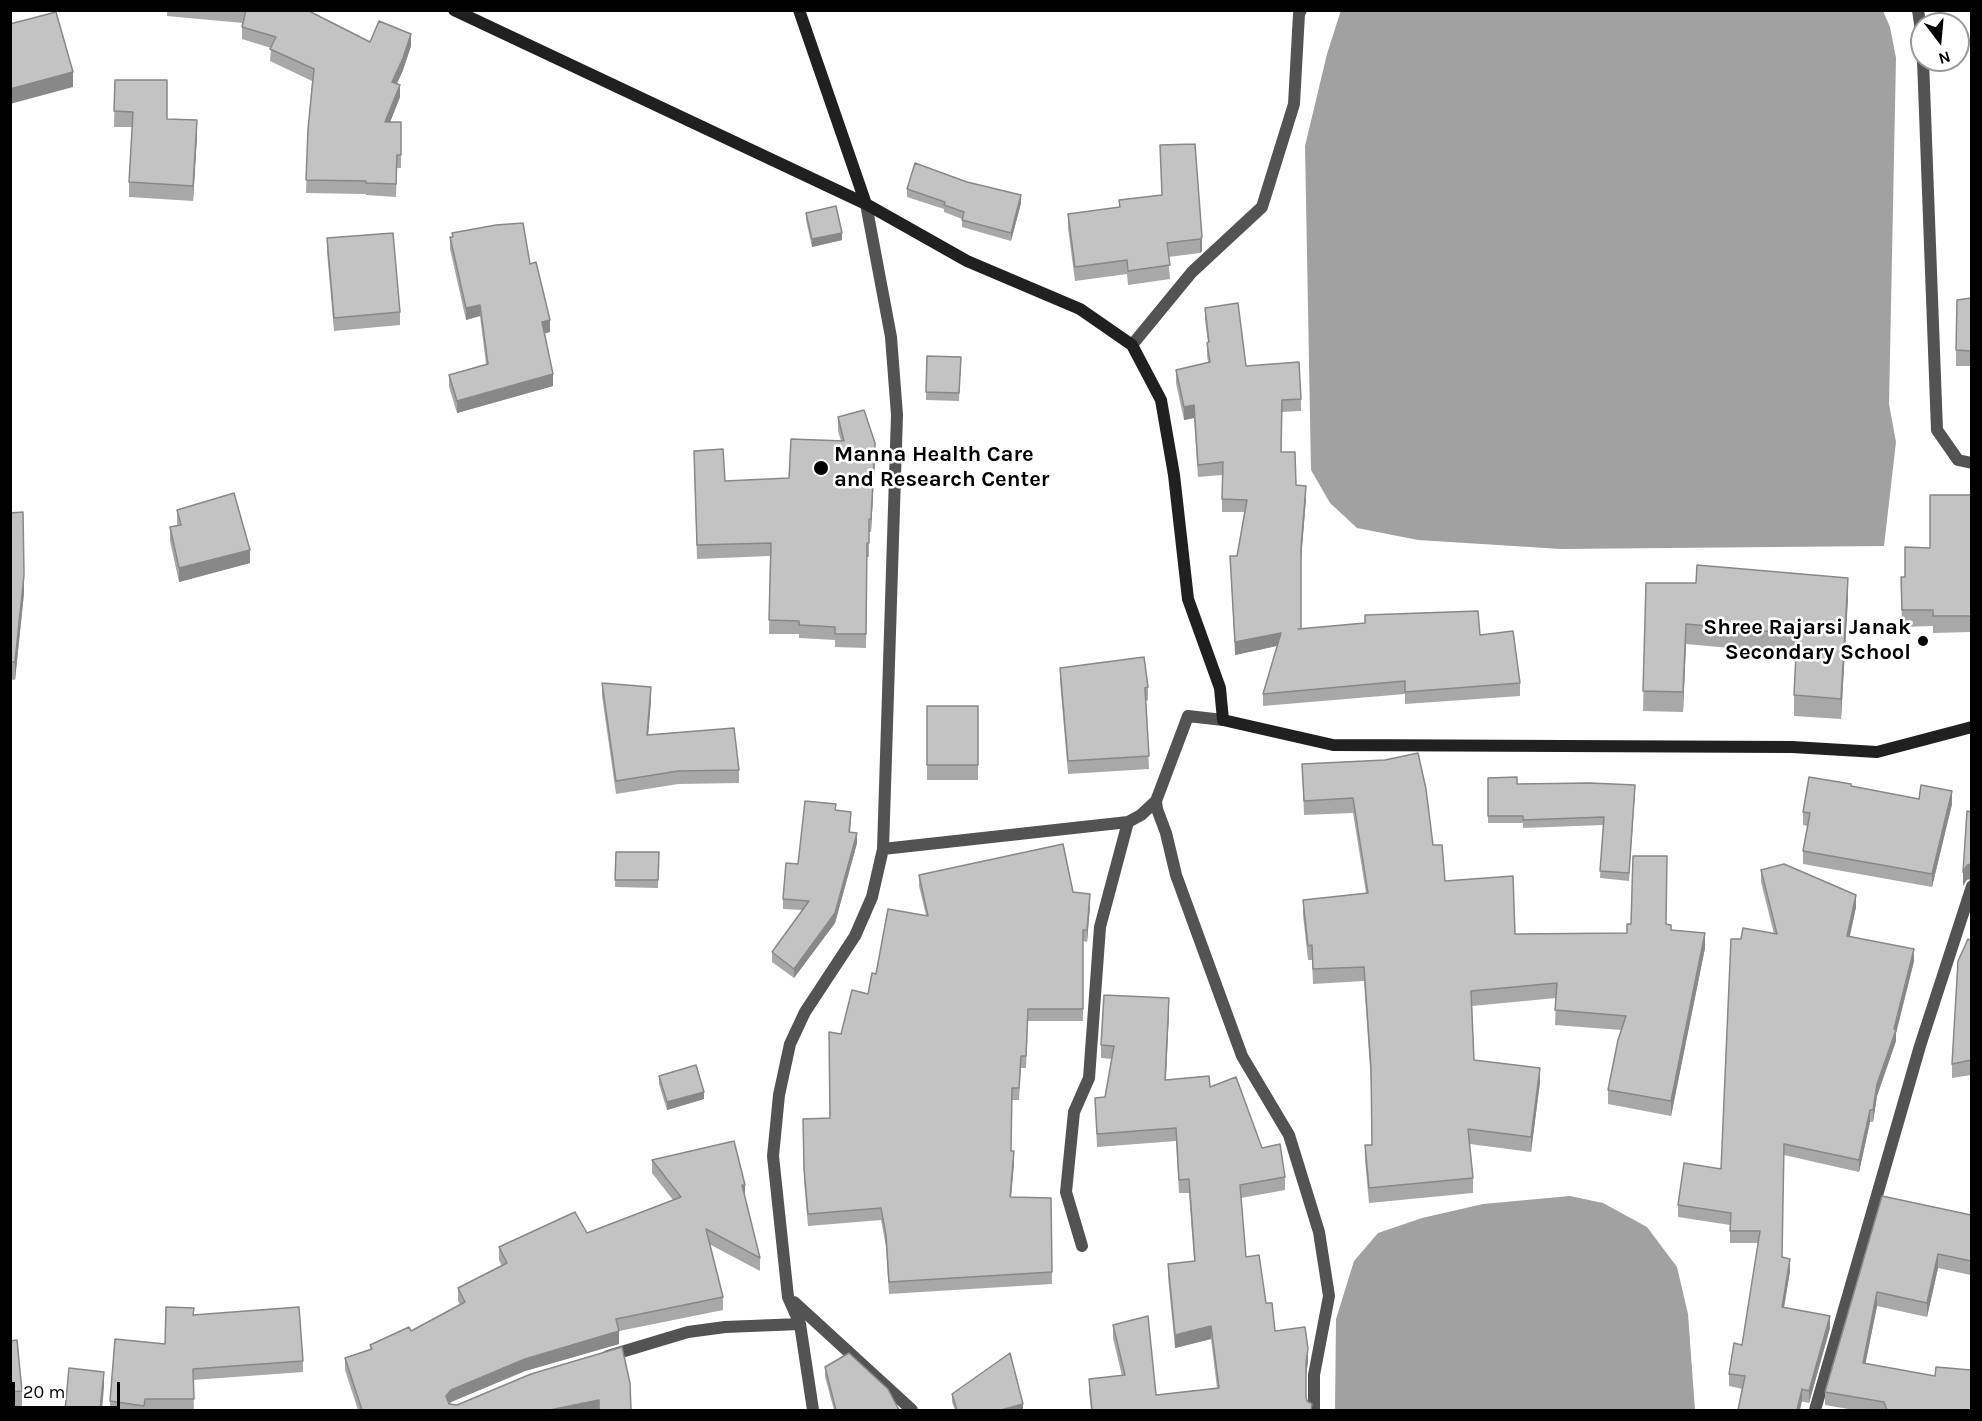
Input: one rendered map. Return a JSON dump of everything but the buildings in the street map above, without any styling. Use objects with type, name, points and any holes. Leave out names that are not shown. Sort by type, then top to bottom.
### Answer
[{"type":"main road","points":[[454,10],[866,204],[967,261],[1080,309],[1132,345],[1161,400],[1174,476],[1188,599],[1220,688],[1223,720],[1333,745],[1792,747],[1876,752],[1971,727]]},
{"type":"main road","points":[[799,10],[866,204]]},
{"type":"street","points":[[1132,345],[1192,272],[1262,207],[1294,104],[1301,10]]},
{"type":"street","points":[[1923,72],[1938,430],[1958,460],[1971,463]]},
{"type":"street","points":[[813,1410],[800,1324],[788,1297],[773,1156],[779,1095],[790,1044],[805,1012],[855,936],[872,897],[883,849],[897,415],[891,337],[866,204]]},
{"type":"street","points":[[883,849],[1128,822],[1156,801],[1188,716],[1223,720]]},
{"type":"street","points":[[1156,801],[1176,875],[1242,1056],[1289,1135],[1319,1232],[1329,1296],[1314,1375],[1314,1410]]},
{"type":"street","points":[[1082,1246],[1066,1192],[1074,1112],[1089,1078],[1100,927],[1128,822]]},
{"type":"street","points":[[1815,1410],[1920,1046],[1971,886]]},
{"type":"street","points":[[788,1297],[912,1410]]},
{"type":"street","points":[[591,1361],[688,1332],[725,1327],[800,1324]]},
{"type":"shaded area","points":[[1341,10],[1883,11],[1890,27],[1896,58],[1889,404],[1896,442],[1884,546],[1561,549],[1418,540],[1357,528],[1330,503],[1311,470],[1305,146],[1327,54]]},
{"type":"shaded area","points":[[1570,1196],[1603,1203],[1647,1227],[1677,1267],[1688,1314],[1695,1410],[1335,1410],[1336,1319],[1354,1261],[1378,1233],[1422,1218],[1483,1204]]},
{"type":"place","name":"Manna Health Care and Research Center","points":[[821,468]]},
{"type":"place","name":"Shree Rajarsi Janak Secondary School","points":[[1923,641]]}]
